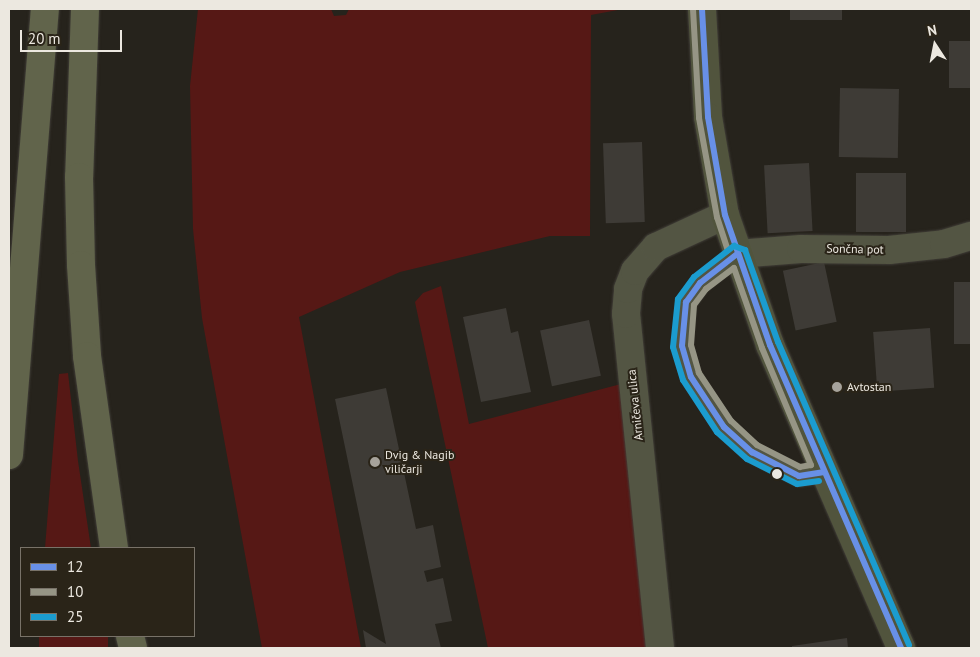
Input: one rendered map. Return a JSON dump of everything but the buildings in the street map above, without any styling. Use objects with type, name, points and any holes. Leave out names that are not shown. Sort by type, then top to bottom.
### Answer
[{"type":"highway","points":[[9,455],[45,9]]},
{"type":"highway","points":[[85,9],[79,177],[81,265],[87,356],[114,547]]},
{"type":"main road","points":[[702,9],[708,117],[725,216],[770,345],[823,472],[901,648]]},
{"type":"street","name":"Arničeva ulica","points":[[660,648],[626,314],[628,289],[635,271],[656,247],[725,216]]},
{"type":"street","name":"Sončna pot","points":[[738,254],[801,249],[889,250],[944,244],[971,236]]},
{"type":"lane","points":[[738,254],[700,283],[686,302],[682,346],[691,377],[724,428],[752,452],[799,476],[823,472]]},
{"type":"shaded area","points":[[198,9],[331,9],[334,16],[346,15],[349,9],[623,9],[591,15],[590,236],[550,236],[400,272],[299,317],[361,648],[262,648],[202,318],[193,229],[190,86]]},
{"type":"shaded area","points":[[441,286],[469,424],[621,384],[647,648],[488,648],[415,302],[423,293]]},
{"type":"shaded area","points":[[68,373],[78,461],[91,547],[45,547],[59,374]]},
{"type":"shaded area","points":[[39,637],[108,637],[108,648],[39,648]]},
{"type":"transit line","name":"10","points":[[693,9],[699,118],[717,217],[728,250]]},
{"type":"transit line","name":"12","points":[[702,9],[708,117],[725,215],[770,345],[901,648]]},
{"type":"transit line","name":"25","points":[[819,481],[797,484],[747,459],[717,432],[683,380],[673,347],[678,299],[694,277],[734,246],[745,250],[778,342],[909,645]]},
{"type":"transit line","name":"12","points":[[737,254],[700,283],[686,302],[682,346],[691,377],[724,427],[752,452],[799,476],[823,472]]},
{"type":"transit line","name":"10","points":[[734,268],[762,348],[811,465],[800,467],[757,445],[731,421],[699,373],[691,345],[694,305],[706,289],[734,268]]},
{"type":"place","name":"Avtostan","points":[[837,387]]},
{"type":"place","name":"Dvig & Nagib viličarji","points":[[375,462]]}]
